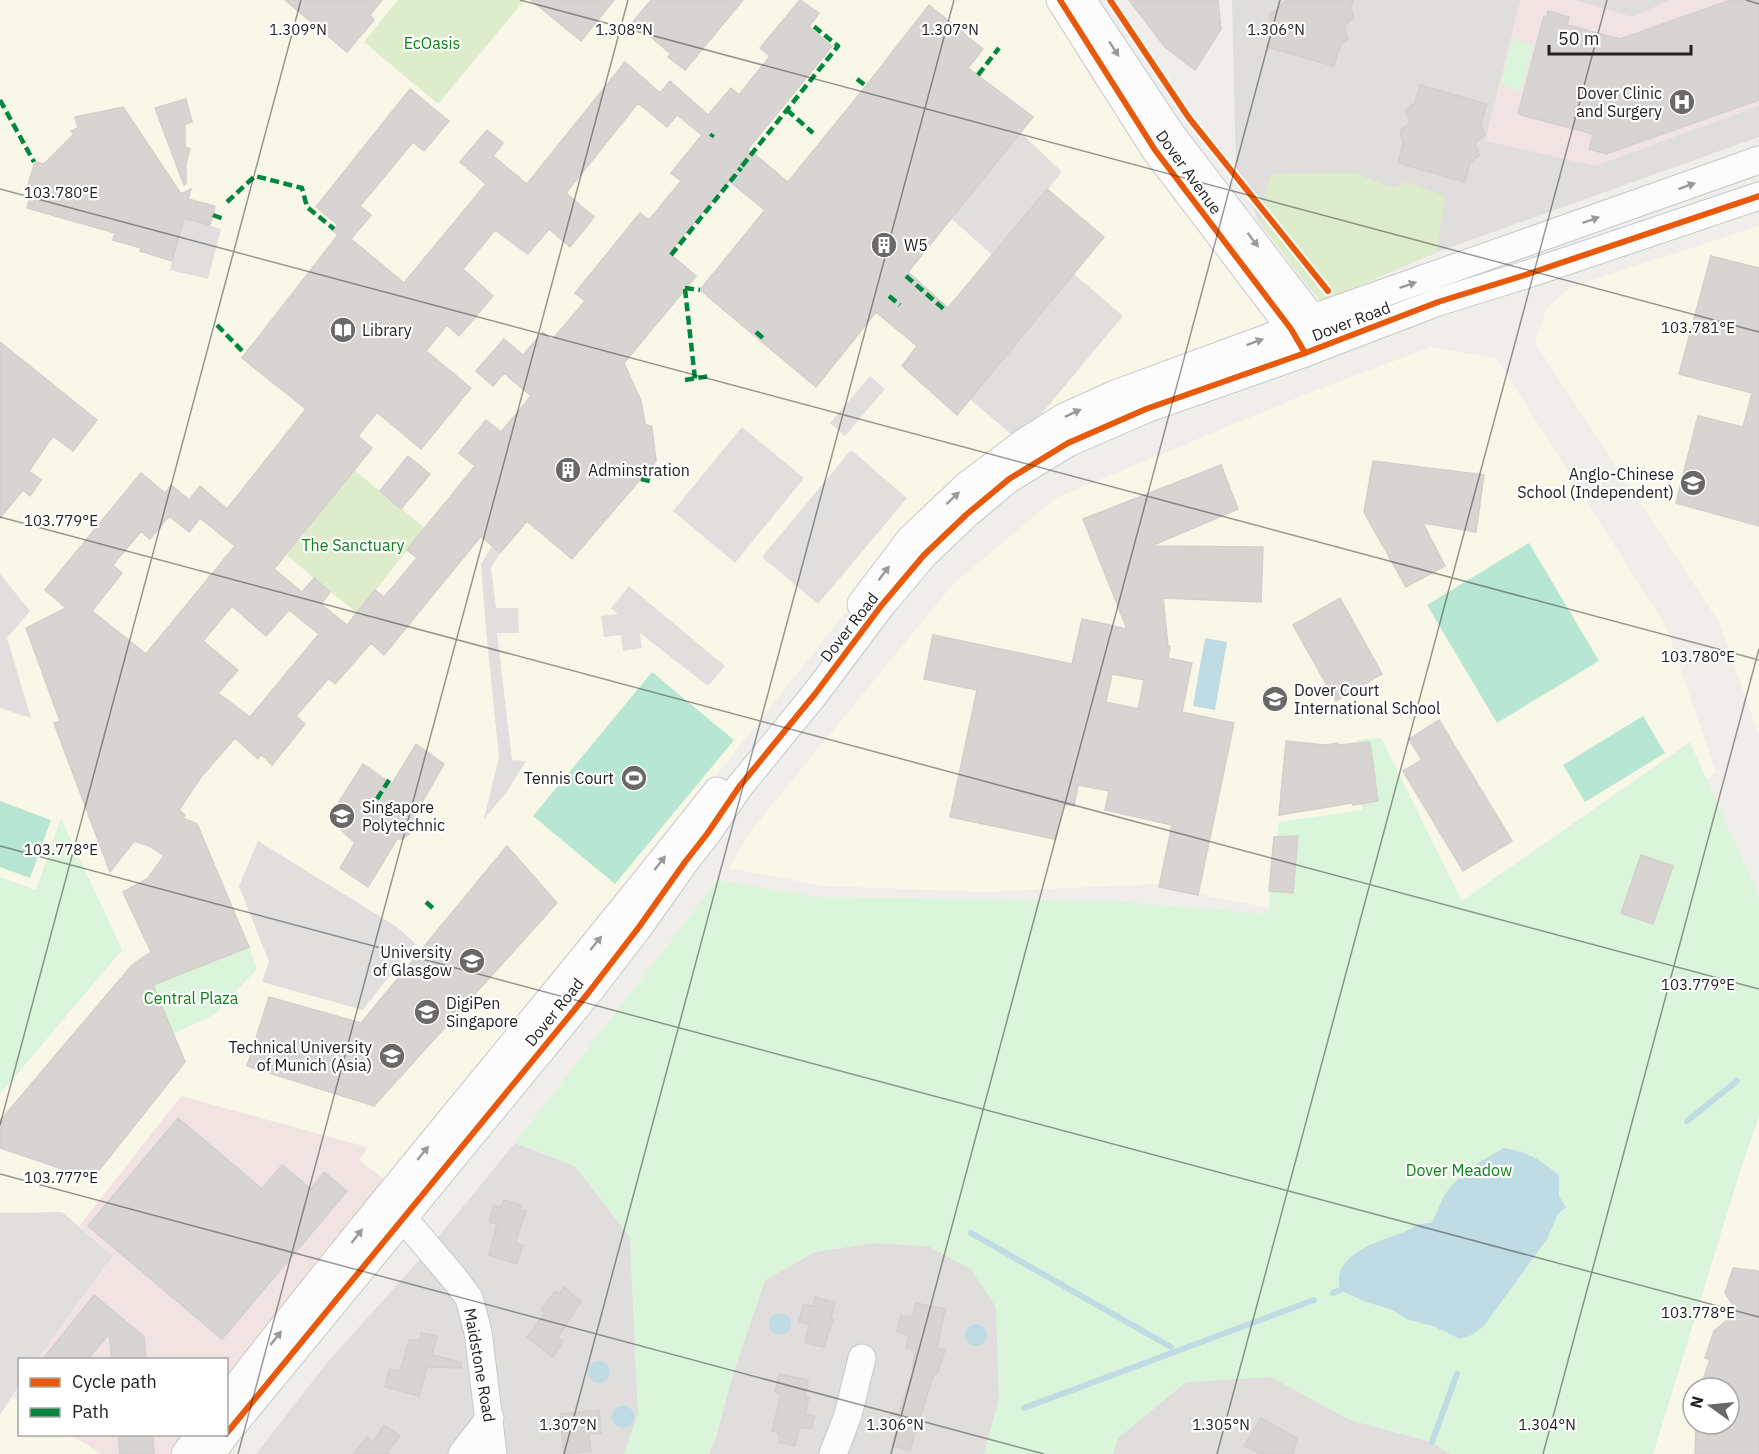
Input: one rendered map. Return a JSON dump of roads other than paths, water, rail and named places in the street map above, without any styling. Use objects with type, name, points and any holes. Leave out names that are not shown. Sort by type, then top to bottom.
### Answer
[{"type":"street","name":"Dover Avenue","points":[[1060,0],[1155,150],[1302,324],[1332,344]]},
{"type":"street","name":"Dover Avenue","points":[[1082,0],[1302,324],[1305,353]]},
{"type":"street","name":"Dover Road","points":[[228,1431],[395,1208],[624,909],[747,754],[967,485],[1023,443],[1064,417],[1115,394],[1302,324],[1759,160]]},
{"type":"street","name":"Dover Road","points":[[917,547],[967,514],[1009,479],[1068,443],[1146,409],[1332,344],[1438,302],[1759,196]]},
{"type":"street","name":"Dover Road","points":[[228,1398],[395,1208]]},
{"type":"street","name":"Maidstone Road","points":[[395,1208],[469,1298],[478,1332],[494,1454]]},
{"type":"street","points":[[833,1454],[848,1415],[862,1358]]},
{"type":"street","points":[[462,1454],[490,1418]]},
{"type":"street","points":[[185,1454],[198,1436]]},
{"type":"street","name":"Dover Road","points":[[211,1454],[224,1436]]},
{"type":"water","points":[[1205,638],[1227,642],[1215,710],[1193,706]]},
{"type":"water","points":[[1504,1148],[1533,1157],[1559,1175],[1559,1196],[1566,1207],[1558,1214],[1547,1239],[1484,1326],[1472,1335],[1460,1339],[1433,1326],[1407,1319],[1390,1309],[1363,1301],[1340,1290],[1339,1276],[1342,1267],[1356,1253],[1376,1242],[1419,1225],[1431,1223],[1443,1198],[1455,1182],[1478,1163]]},
{"type":"water","points":[[780,1313],[788,1316],[791,1324],[788,1332],[780,1335],[772,1332],[769,1324],[772,1316]]},
{"type":"water","points":[[976,1324],[984,1327],[987,1335],[984,1343],[976,1346],[968,1343],[965,1335],[968,1327]]},
{"type":"water","points":[[599,1361],[607,1364],[610,1372],[607,1380],[599,1383],[591,1380],[588,1372],[591,1364]]},
{"type":"water","points":[[623,1406],[631,1409],[634,1417],[631,1425],[623,1428],[615,1425],[612,1417],[615,1409]]},
{"type":"waterway","points":[[1687,1121],[1737,1081]]},
{"type":"waterway","points":[[971,1233],[1171,1347]]},
{"type":"waterway","points":[[1333,1293],[1340,1290]]},
{"type":"waterway","points":[[1024,1408],[1314,1300]]},
{"type":"waterway","points":[[1432,1442],[1457,1374]]},
{"type":"place","name":"Dover Clinic and Surgery","points":[[1682,102]]},
{"type":"place","name":"W5","points":[[884,245]]},
{"type":"place","name":"Library","points":[[343,330]]},
{"type":"place","name":"Adminstration","points":[[568,470]]},
{"type":"place","name":"Anglo-Chinese School (Independent)","points":[[1693,483]]},
{"type":"place","name":"Dover Court International School","points":[[1275,699]]},
{"type":"place","name":"Tennis Court","points":[[634,778]]},
{"type":"place","name":"Singapore Polytechnic","points":[[342,816]]},
{"type":"place","name":"University of Glasgow","points":[[472,961]]},
{"type":"place","name":"DigiPen Singapore","points":[[427,1012]]},
{"type":"place","name":"Technical University of Munich (Asia)","points":[[392,1056]]},
{"type":"park label","name":"EcOasis","points":[[432,43]]},
{"type":"park label","name":"The Sanctuary","points":[[353,545]]},
{"type":"park label","name":"Central Plaza","points":[[191,998]]},
{"type":"park label","name":"Dover Meadow","points":[[1459,1170]]}]
